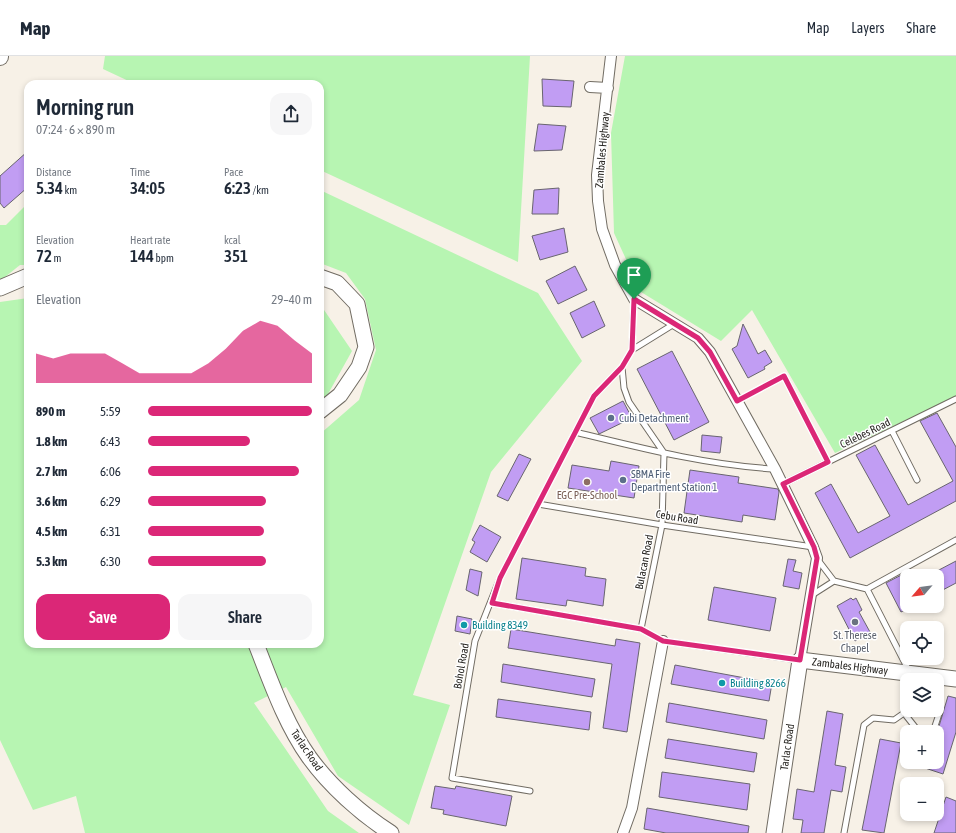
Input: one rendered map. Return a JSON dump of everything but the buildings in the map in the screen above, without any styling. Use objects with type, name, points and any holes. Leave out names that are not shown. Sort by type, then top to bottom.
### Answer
[{"type":"main road","points":[[0,288],[24,278]]},
{"type":"main road","points":[[324,278],[337,283],[356,304],[366,347],[359,368],[340,395],[324,408]]},
{"type":"main road","name":"Tarlac Road","points":[[258,648],[288,720],[309,756],[327,778],[355,805],[391,833]]},
{"type":"main road","name":"Zambales Highway","points":[[800,660],[900,675]]},
{"type":"main road","name":"Tarlac Road","points":[[774,833],[800,660]]},
{"type":"main road","name":"Zambales Highway","points":[[944,678],[956,679]]},
{"type":"street","name":"Zambales Highway","points":[[611,56],[597,175],[598,201],[602,229],[615,265],[634,299],[698,338],[710,352],[775,469],[814,547],[817,558],[800,660]]},
{"type":"street","points":[[590,87],[608,88]]},
{"type":"street","points":[[623,833],[632,808],[663,641]]},
{"type":"lane","name":"Bohol Road","points":[[632,350],[634,299]]},
{"type":"lane","name":"Bohol Road","points":[[530,791],[452,778],[475,641],[492,603],[500,578],[594,396],[622,367],[632,350],[674,324]]},
{"type":"lane","points":[[622,367],[624,388],[629,402],[664,453]]},
{"type":"lane","points":[[737,401],[784,376],[828,462]]},
{"type":"lane","name":"Celebes Road","points":[[783,484],[956,399]]},
{"type":"lane","points":[[892,431],[918,480]]},
{"type":"lane","points":[[575,432],[664,453],[741,467],[775,469]]},
{"type":"lane","name":"Bulacan Road","points":[[641,629],[662,525],[664,453]]},
{"type":"lane","name":"Cebu Road","points":[[538,504],[662,525],[814,547]]},
{"type":"lane","points":[[817,558],[834,581],[867,589],[956,540]]},
{"type":"lane","points":[[811,595],[834,581]]},
{"type":"lane","points":[[867,589],[908,673]]},
{"type":"lane","points":[[492,603],[641,629],[663,641],[800,660]]},
{"type":"lane","points":[[844,833],[864,725],[873,718],[894,720],[900,716]]},
{"type":"lane","points":[[907,717],[913,725]]},
{"type":"green space","points":[[105,56],[530,56],[518,262],[324,172],[324,80],[126,80],[103,69]]},
{"type":"green space","points":[[625,56],[956,56],[956,397],[835,453],[752,310],[721,341],[641,292],[614,233],[611,133]]},
{"type":"green space","points":[[324,192],[538,293],[582,361],[491,472],[413,695],[450,705],[409,825],[338,776],[286,687],[254,703],[328,811],[359,833],[85,833],[76,796],[33,810],[0,740],[0,302],[24,299],[24,648],[324,648],[324,431],[359,400],[376,350],[365,299],[346,273],[324,265]]},
{"type":"green space","points":[[24,207],[24,265],[20,265],[0,281],[0,225],[6,225]]},
{"type":"green space","points":[[324,310],[352,351],[328,394],[324,398]]},
{"type":"place","name":"Cubi Detachment","points":[[611,418]]},
{"type":"place","name":"SBMA Fire Department Station 1","points":[[623,480]]},
{"type":"place","name":"EGC Pre-School","points":[[587,482]]},
{"type":"place","name":"St. Therese Chapel","points":[[855,622]]},
{"type":"place","name":"Building 8349","points":[[464,625]]},
{"type":"place","name":"Building 8266","points":[[722,683]]},
{"type":"route","points":[[634,299],[698,338],[710,352],[737,401],[784,376],[828,462],[783,484],[814,547],[817,558],[800,660],[663,641],[641,629],[492,603],[500,578],[594,396],[603,384],[622,367],[632,350],[634,299]]}]
